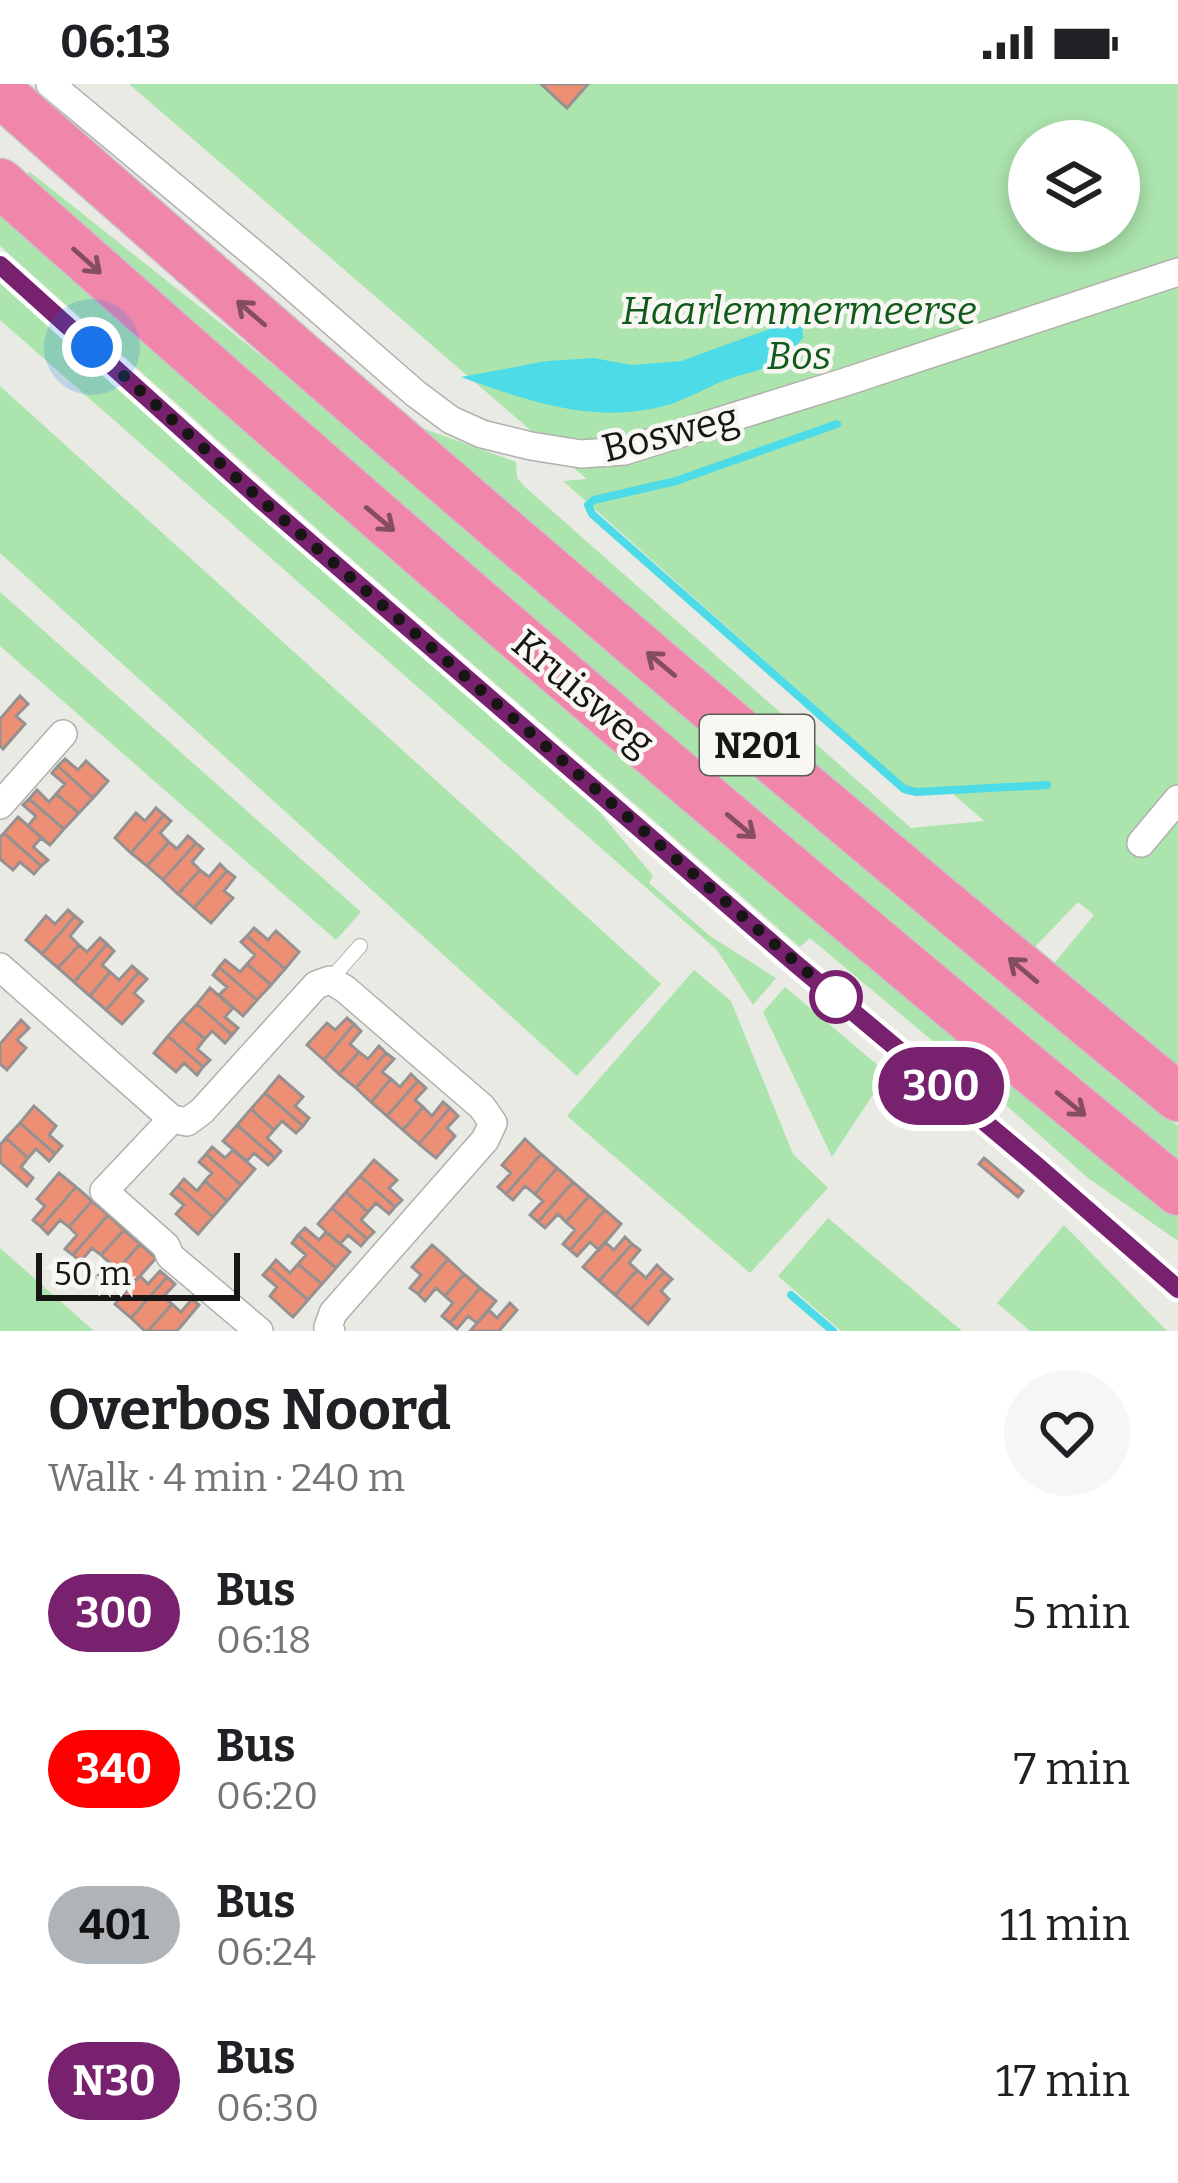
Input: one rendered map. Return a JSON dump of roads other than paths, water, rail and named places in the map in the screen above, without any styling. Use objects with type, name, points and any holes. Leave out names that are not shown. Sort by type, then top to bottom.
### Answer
[{"type":"highway","name":"Kruisweg","points":[[0,92],[338,391],[1178,1097]]},
{"type":"highway","name":"Kruisweg","points":[[0,183],[345,489],[978,1028],[1178,1190]]},
{"type":"street","name":"Bosweg","points":[[50,84],[416,394],[451,420],[482,434],[531,446],[581,454],[624,452],[1178,272]]},
{"type":"street","points":[[0,805],[63,734]]},
{"type":"street","points":[[1141,842],[1178,799]]},
{"type":"street","points":[[0,967],[172,1119],[187,1123],[202,1111],[316,985],[330,980],[482,1107],[493,1123],[485,1140],[333,1312],[331,1331]]},
{"type":"street","points":[[172,1119],[104,1191],[166,1246],[170,1256],[260,1331]]},
{"type":"lane","points":[[0,265],[314,547],[1178,1289]]},
{"type":"lane","points":[[330,980],[360,946]]},
{"type":"water","points":[[786,323],[802,327],[803,338],[774,363],[644,410],[617,413],[564,408],[461,377],[547,361],[593,358],[632,365],[681,361]]},
{"type":"waterway","points":[[837,424],[676,481],[588,505],[592,514],[904,789],[1047,785]]},
{"type":"waterway","points":[[791,1295],[833,1331]]},
{"type":"park label","name":"Haarlemmermeerse Bos","points":[[799,332]]}]
